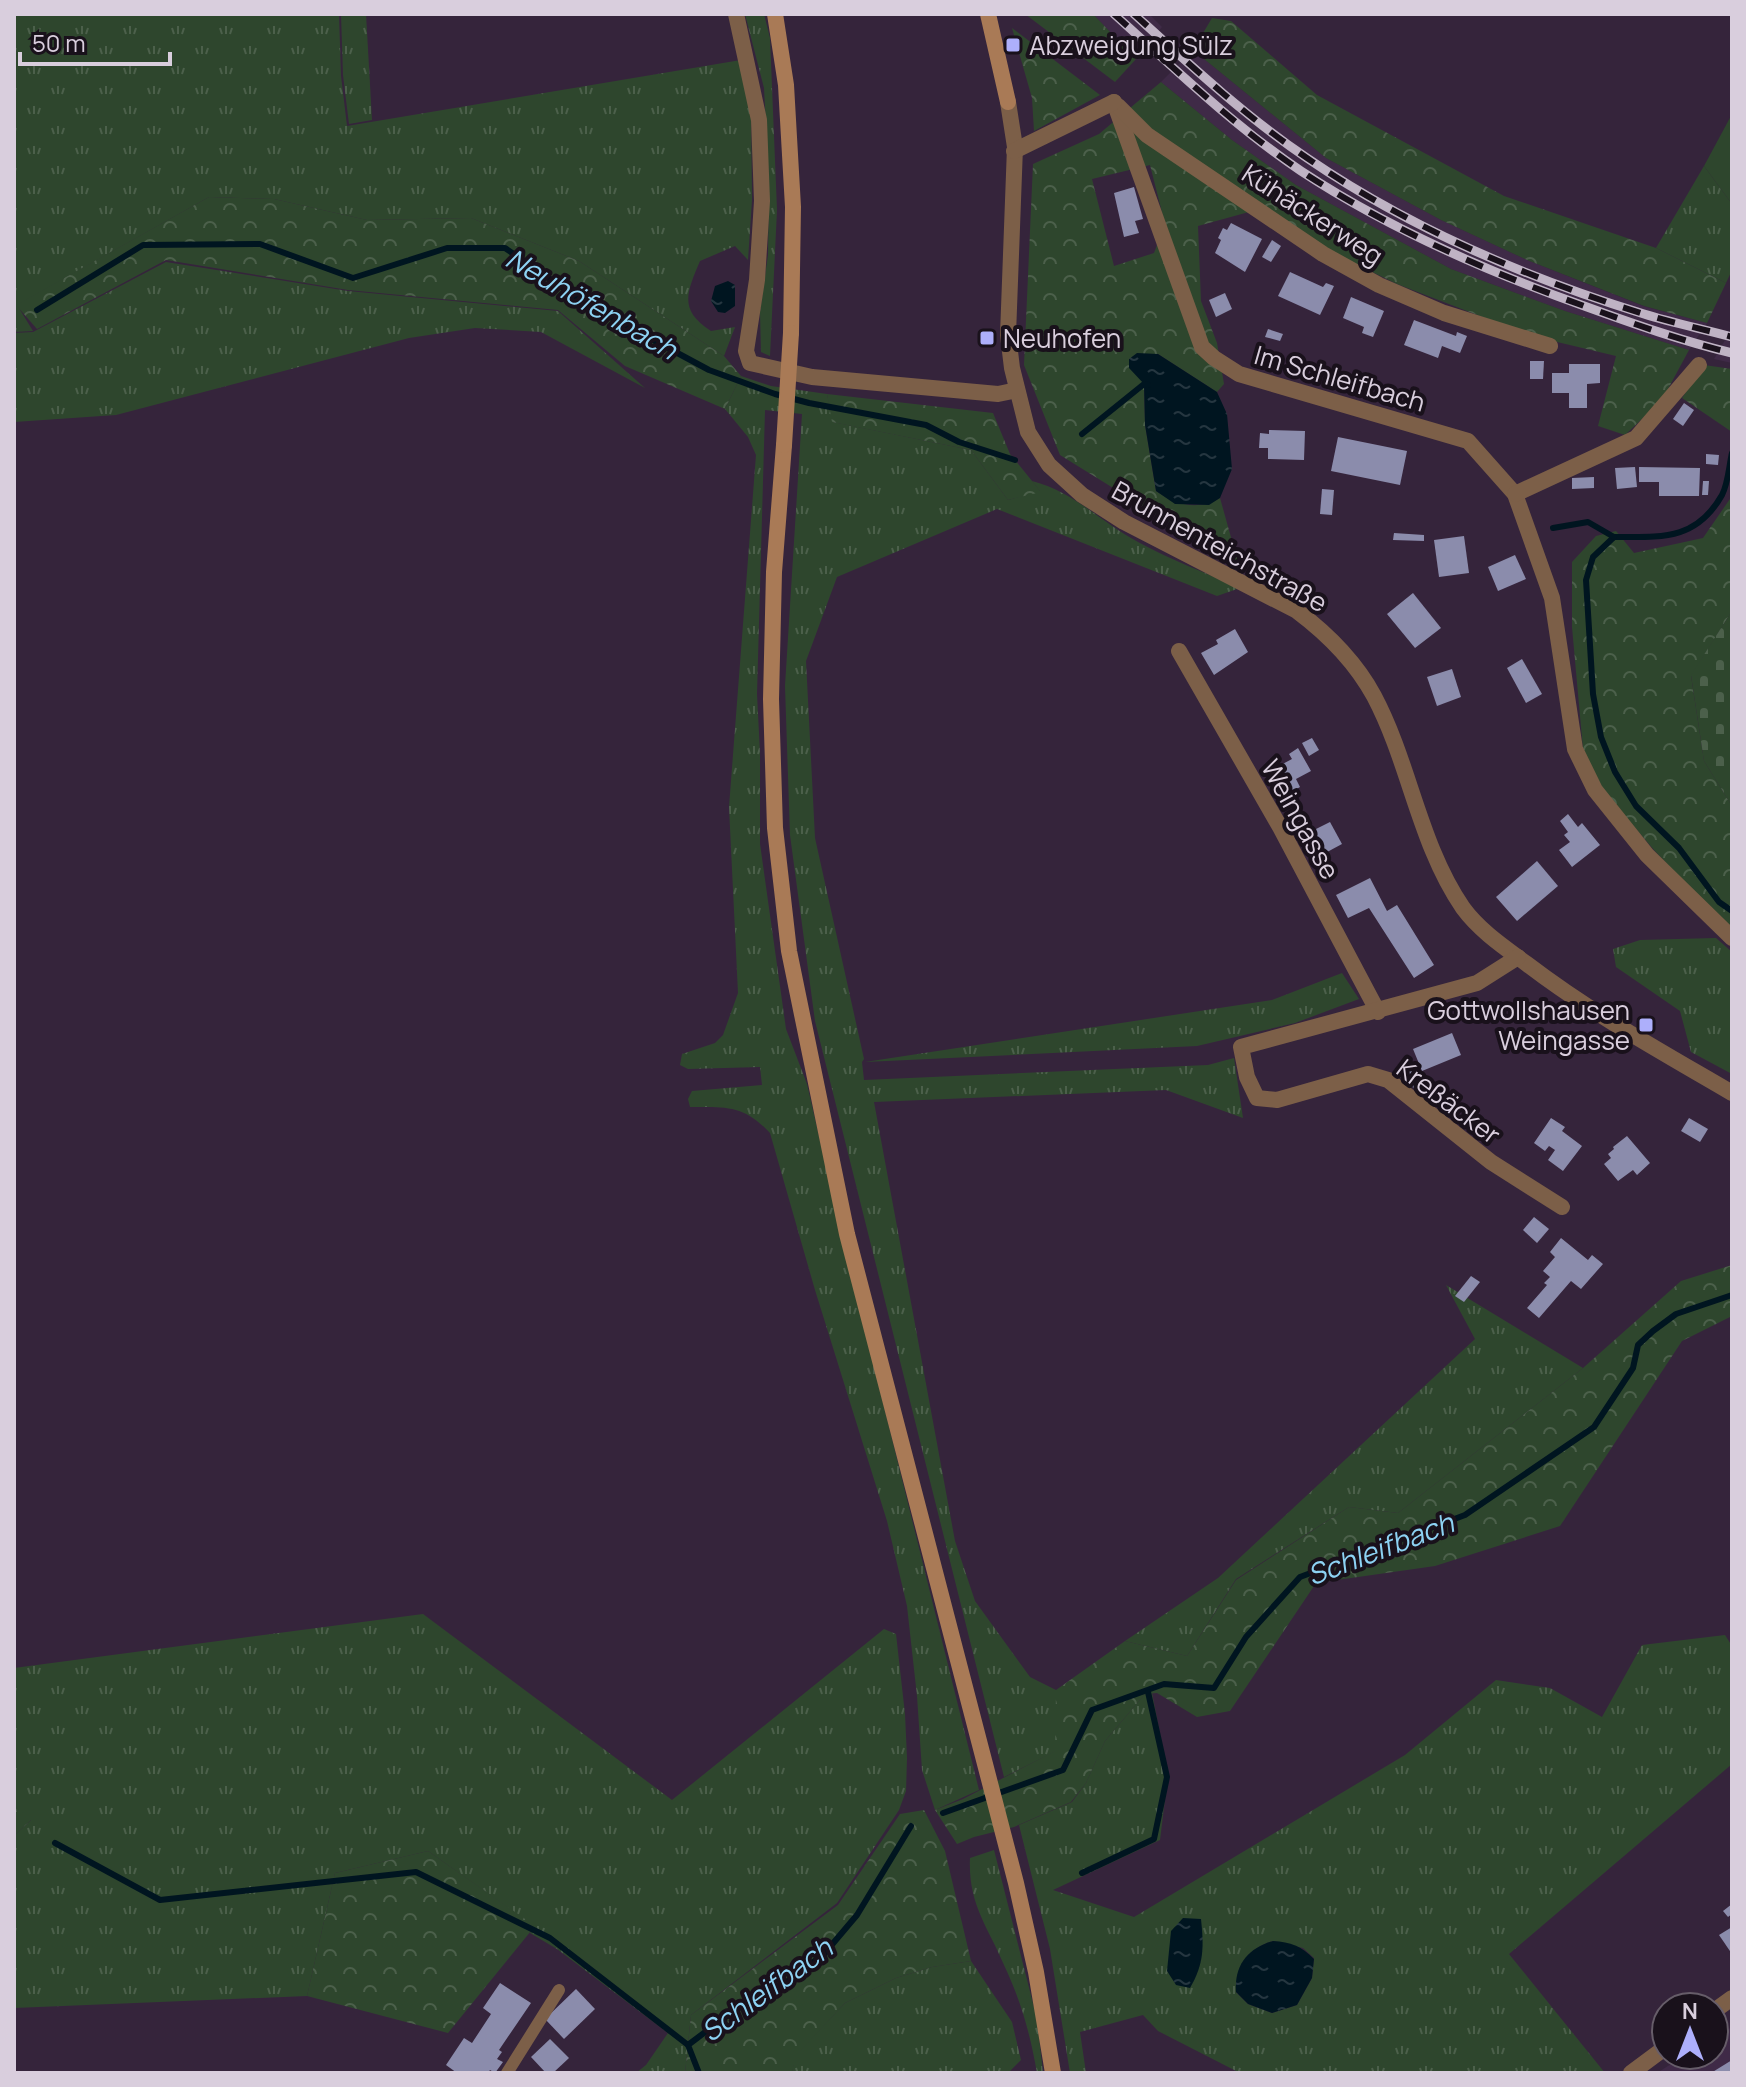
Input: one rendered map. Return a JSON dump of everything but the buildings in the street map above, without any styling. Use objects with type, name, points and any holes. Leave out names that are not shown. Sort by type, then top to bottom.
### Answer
[{"type":"main road","points":[[775,14],[786,85],[793,207],[791,333],[774,572],[771,699],[775,828],[789,951],[815,1091],[847,1234],[1016,1883],[1036,1972],[1053,2073]]},
{"type":"main road","points":[[988,14],[1008,102]]},
{"type":"street","points":[[736,14],[759,120],[762,201],[757,280],[746,351],[750,363],[812,377],[998,394],[1017,390]]},
{"type":"street","name":"Brunnenteichstraße","points":[[1008,102],[1014,151],[1008,335],[1028,432],[1049,465],[1082,495],[1124,522],[1297,611],[1323,631],[1348,657],[1375,697],[1391,732],[1428,841],[1465,911],[1487,934],[1572,998],[1732,1093]]},
{"type":"street","points":[[1014,151],[1114,102]]},
{"type":"street","name":"Kühäckerweg","points":[[1114,102],[1147,135],[1323,254],[1379,285],[1444,313],[1550,346]]},
{"type":"street","name":"Im Schleifbach","points":[[1114,102],[1202,347],[1239,374],[1468,441],[1515,494],[1552,598],[1575,749],[1588,776],[1595,790],[1647,855],[1732,938]]},
{"type":"street","points":[[1515,494],[1636,438],[1699,365]]},
{"type":"street","name":"Weingasse","points":[[1179,651],[1280,827],[1378,1012]]},
{"type":"street","points":[[1378,1012],[1477,983],[1518,957]]},
{"type":"street","name":"Kreßäcker","points":[[1378,1012],[1241,1047],[1247,1077],[1257,1098],[1277,1100],[1368,1074],[1388,1080],[1491,1162],[1562,1207]]},
{"type":"street","points":[[1631,2073],[1650,2059]]},
{"type":"lane","points":[[507,2073],[559,1990]]},
{"type":"shaded area","points":[[1093,14],[1149,14],[1162,27],[1136,59]]},
{"type":"shaded area","points":[[1193,50],[1326,158],[1441,220],[1527,260],[1643,306],[1707,323],[1689,350],[1565,311],[1451,269],[1296,185],[1232,140],[1161,82]]},
{"type":"shaded area","points":[[1732,328],[1732,363],[1714,359]]},
{"type":"shaded area","points":[[1730,2028],[1732,2073],[1657,2073],[1730,2071]]},
{"type":"green space","points":[[14,14],[339,14],[341,76],[347,126],[741,60],[751,107],[752,200],[748,260],[735,246],[700,261],[688,300],[694,316],[711,331],[735,327],[724,356],[579,261],[471,218],[367,220],[274,199],[209,197],[17,305],[33,331],[14,332]]},
{"type":"green space","points":[[341,14],[366,14],[372,120],[349,124],[343,75]]},
{"type":"green space","points":[[745,14],[764,14],[770,38],[777,210],[770,356],[761,352],[760,312],[768,255],[769,181],[764,88]]},
{"type":"green space","points":[[1025,14],[1093,14],[1136,59],[1115,82]]},
{"type":"green space","points":[[1212,18],[1231,21],[1317,95],[1504,196],[1656,248],[1726,283],[1707,323],[1644,306],[1527,260],[1441,220],[1326,158],[1193,50]]},
{"type":"green space","points":[[1012,28],[1100,95],[1034,131],[1032,98]]},
{"type":"green space","points":[[1161,82],[1232,140],[1296,185],[1451,269],[1565,311],[1689,350],[1662,400],[1625,435],[1598,426],[1616,356],[1532,336],[1397,284],[1327,250],[1267,207],[1198,226],[1201,301],[1217,343],[1224,384],[1217,392],[1158,354],[1144,384],[1145,425],[1156,491],[1187,505],[1220,498],[1239,566],[1060,455],[1024,365],[1033,164],[1099,134]],"holes":[[[1150,165],[1165,224],[1154,253],[1114,266],[1092,179]]]},
{"type":"green space","points":[[1732,114],[1732,204],[1704,166]]},
{"type":"green space","points":[[1704,166],[1732,204],[1732,270],[1726,283],[1656,248]]},
{"type":"green space","points":[[209,197],[274,199],[367,220],[471,218],[579,261],[724,356],[741,376],[725,409],[625,366],[558,310],[348,290],[166,260],[37,329],[16,305]]},
{"type":"green space","points":[[166,262],[348,291],[558,311],[645,388],[541,332],[475,328],[409,338],[116,415],[14,422],[14,333],[33,332]]},
{"type":"green space","points":[[1704,365],[1732,369],[1732,432],[1682,398]]},
{"type":"green space","points":[[741,376],[771,386],[827,394],[833,422],[971,450],[1008,500],[1040,491],[1032,481],[1047,486],[1138,542],[1240,588],[1217,596],[997,509],[837,577],[806,661],[815,838],[864,1059],[864,1080],[1208,1065],[1234,1058],[1243,1118],[1166,1090],[874,1102],[955,1541],[975,1601],[1030,1677],[1056,1690],[1056,1751],[1004,1777],[815,1021],[790,835],[785,686],[802,414],[765,410],[757,694],[760,844],[786,1029],[807,1084],[979,1790],[935,1810],[922,1770],[907,1606],[887,1521],[770,1133],[743,1112],[690,1107],[688,1099],[692,1091],[762,1085],[760,1067],[688,1069],[680,1065],[682,1054],[715,1043],[723,1035],[738,993],[729,807],[756,455],[748,437],[725,409]]},
{"type":"green space","points":[[827,394],[993,413],[1010,454],[1041,492],[1008,500],[971,450],[832,422]]},
{"type":"green space","points":[[1732,496],[1732,611],[1691,676],[1704,761],[1732,806],[1732,932],[1654,850],[1601,788],[1583,749],[1572,627],[1572,562],[1596,536],[1616,531],[1634,553],[1703,538]]},
{"type":"green space","points":[[1732,611],[1732,806],[1704,761],[1691,675]]},
{"type":"green space","points":[[1716,938],[1732,952],[1732,1074],[1691,1052],[1680,1011],[1616,967],[1613,949],[1640,940]]},
{"type":"green space","points":[[1342,973],[1359,999],[1295,1023],[1197,1046],[865,1062],[1272,1000]]},
{"type":"green space","points":[[1732,1265],[1732,1316],[1682,1341],[1560,1526],[1435,1566],[1316,1583],[1230,1711],[1197,1717],[1157,1693],[1145,1694],[1105,1741],[1086,1783],[1071,1802],[1014,1827],[957,1844],[935,1810],[963,1799],[1055,1751],[1056,1690],[1125,1641],[1187,1656],[1236,1580],[1349,1507],[1398,1513],[1583,1368],[1681,1281]]},
{"type":"green space","points":[[1446,1285],[1583,1368],[1398,1513],[1349,1507],[1236,1579],[1187,1656],[1125,1641],[1218,1578],[1475,1339]]},
{"type":"green space","points":[[423,1614],[672,1800],[884,1629],[896,1634],[905,1714],[906,1791],[899,1810],[837,1903],[691,2015],[685,2073],[636,2073],[646,2065],[668,2033],[557,1949],[530,1933],[534,1926],[428,1851],[335,1873],[307,1996],[14,2008],[14,1836],[31,1820],[14,1806],[14,1668]]},
{"type":"green space","points":[[1725,1635],[1732,1646],[1732,1764],[1509,1954],[1605,2073],[1240,2073],[1158,2031],[1143,2015],[1080,2032],[1086,2073],[1070,2073],[1050,1949],[1019,1825],[1072,1802],[1086,1783],[1105,1741],[1145,1694],[1152,1693],[1168,1775],[1160,1840],[1053,1890],[1134,1917],[1405,1755],[1496,1680],[1550,1688],[1602,1717],[1642,1645]],"holes":[[[1273,1941],[1303,1948],[1314,1958],[1312,1978],[1297,2005],[1272,2013],[1248,2004],[1236,1992],[1243,1966],[1256,1949]]]},
{"type":"green space","points":[[14,1806],[32,1819],[14,1836]]},
{"type":"green space","points":[[924,1810],[945,1851],[971,1961],[932,1967],[896,1978],[845,2003],[796,2056],[792,2073],[685,2073],[691,2015],[838,1905],[900,1814]]},
{"type":"green space","points":[[994,1850],[1037,2019],[1043,2073],[1037,2073],[1020,2004],[975,1902],[970,1858]]},
{"type":"green space","points":[[428,1851],[535,1926],[448,2033],[307,1996],[335,1873]]},
{"type":"green space","points":[[971,1961],[1012,2022],[1021,2060],[1008,2073],[792,2073],[795,2056],[845,2003],[896,1978],[932,1967]]},
{"type":"water","points":[[728,281],[735,285],[735,306],[725,313],[718,312],[711,301],[715,286]]},
{"type":"water","points":[[1137,353],[1158,354],[1217,392],[1227,414],[1232,469],[1220,498],[1209,505],[1175,504],[1156,491],[1145,425],[1144,384],[1129,368],[1129,359]]},
{"type":"water","points":[[1183,1918],[1201,1919],[1203,1938],[1198,1971],[1190,1988],[1176,1985],[1167,1971],[1171,1931]]},
{"type":"water","points":[[1273,1941],[1295,1946],[1314,1959],[1312,1978],[1297,2005],[1272,2013],[1248,2004],[1236,1992],[1236,1982],[1244,1959],[1256,1948]]},
{"type":"waterway","name":"Neuhöfenbach","points":[[37,310],[143,245],[260,244],[353,278],[447,248],[505,248],[588,305],[709,370],[809,403],[926,425],[959,442],[1015,460]]},
{"type":"waterway","name":"Neuhöfenbach","points":[[1082,434],[1144,384],[1148,385]]},
{"type":"waterway","name":"Schleifbach","points":[[1732,453],[1722,495],[1701,521],[1689,529],[1662,536],[1614,537],[1593,557],[1586,580],[1593,694],[1601,737],[1615,772],[1636,806],[1679,848],[1719,902],[1732,911]]},
{"type":"waterway","name":"Neuhöfenbach","points":[[1553,528],[1588,522],[1614,537]]},
{"type":"waterway","name":"Schleifbach","points":[[943,1813],[1063,1770],[1092,1710],[1164,1684],[1214,1688],[1246,1637],[1300,1577],[1465,1515],[1594,1427],[1633,1368],[1638,1345],[1653,1331],[1676,1314],[1732,1295]]},
{"type":"waterway","points":[[1082,1873],[1154,1839],[1167,1777],[1148,1692]]},
{"type":"waterway","name":"Schleifbach","points":[[699,2073],[688,2045],[733,2011],[790,1980],[824,1954],[857,1915],[911,1826]]},
{"type":"waterway","points":[[55,1843],[160,1900],[416,1872],[550,1938],[688,2045]]},
{"type":"railway","points":[[1114,14],[1252,135],[1301,171],[1369,212],[1440,248],[1513,279],[1640,326],[1732,353]]},
{"type":"railway","points":[[1134,14],[1262,125],[1307,158],[1386,206],[1470,248],[1556,284],[1644,314],[1732,337]]},
{"type":"place","name":"Abzweigung Sülz","points":[[1013,45]]},
{"type":"place","name":"Neuhofen","points":[[987,338]]},
{"type":"place","name":"Gottwollshausen Weingasse","points":[[1646,1025]]}]
